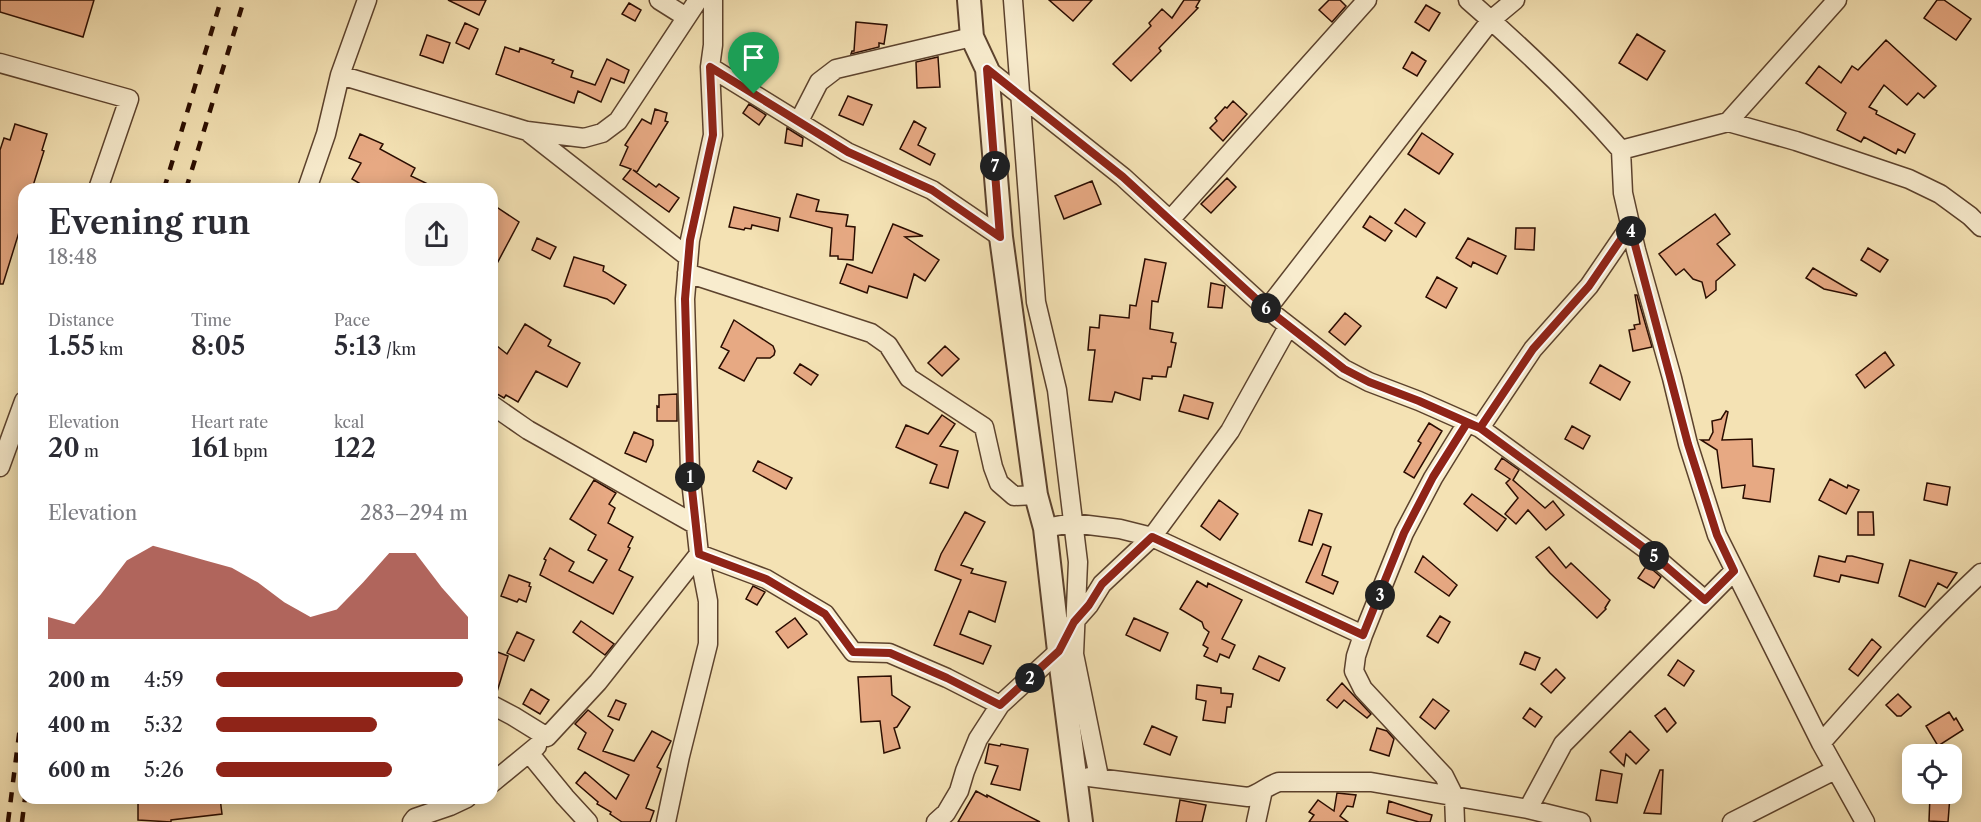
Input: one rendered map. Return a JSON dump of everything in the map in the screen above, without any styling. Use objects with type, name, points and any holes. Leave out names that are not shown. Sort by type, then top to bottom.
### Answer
[{"type":"street","points":[[309,183],[326,135],[340,75],[367,0]]},
{"type":"street","points":[[659,0],[686,17]]},
{"type":"street","points":[[340,75],[527,131],[584,138],[602,133],[618,121],[698,0]]},
{"type":"street","points":[[666,822],[708,644],[708,601],[699,554],[690,471],[685,299],[690,240],[713,135],[710,67],[713,45],[713,0]]},
{"type":"street","points":[[969,0],[972,37],[987,69],[1000,237],[1036,495],[1045,528],[1082,822]]},
{"type":"street","points":[[1013,0],[1036,302],[1057,390],[1078,562],[1074,654],[1100,777]]},
{"type":"street","points":[[1170,220],[1367,0]]},
{"type":"street","points":[[1468,0],[1551,76],[1621,150],[1623,194],[1630,226],[1688,444],[1717,535],[1821,743],[1864,822]]},
{"type":"street","points":[[1267,309],[1491,20],[1515,0]]},
{"type":"street","points":[[1728,122],[1837,0]]},
{"type":"street","points":[[799,120],[819,82],[836,69],[972,37]]},
{"type":"street","points":[[0,63],[129,99],[100,183]]},
{"type":"street","points":[[710,67],[848,152],[932,190],[1000,237]]},
{"type":"street","points":[[987,69],[1123,177],[1267,309],[1344,369],[1473,426],[1647,550],[1705,600]]},
{"type":"street","points":[[1621,150],[1728,122],[1796,141],[1909,179],[1940,194],[1981,227]]},
{"type":"street","points":[[527,131],[688,265],[871,333],[888,345],[909,378],[984,427],[999,483],[1014,496],[1036,495]]},
{"type":"street","points":[[1455,822],[1454,796],[1444,776],[1364,689],[1354,671],[1356,656],[1404,533],[1433,477],[1533,349],[1589,286],[1630,226]]},
{"type":"street","points":[[936,822],[946,813],[959,791],[978,739],[1000,705],[1059,651],[1074,622],[1089,605],[1102,584],[1152,537],[1230,431],[1288,327]]},
{"type":"street","points":[[498,413],[696,525]]},
{"type":"street","points":[[0,467],[18,417]]},
{"type":"street","points":[[1045,528],[1072,523],[1120,529],[1152,537],[1363,635]]},
{"type":"street","points":[[699,554],[766,579],[825,614],[853,652],[890,653],[1000,705]]},
{"type":"street","points":[[498,778],[547,737],[598,682],[699,554]]},
{"type":"street","points":[[1528,809],[1563,744],[1734,571]]},
{"type":"street","points":[[1821,743],[1883,672],[1981,573]]},
{"type":"street","points":[[498,708],[547,737]]},
{"type":"street","points":[[529,753],[588,822]]},
{"type":"street","points":[[1732,822],[1835,770]]},
{"type":"street","points":[[1075,776],[1100,777],[1248,797],[1279,782],[1371,782],[1528,809],[1581,822]]},
{"type":"street","points":[[1256,822],[1263,790]]},
{"type":"street","points":[[412,822],[415,818],[454,804]]},
{"type":"building","points":[[0,0],[94,0],[83,37],[0,12]]},
{"type":"building","points":[[448,0],[486,0],[479,15]]},
{"type":"building","points":[[1049,0],[1092,0],[1073,21]]},
{"type":"building","points":[[1184,0],[1200,0],[1196,7],[1198,8],[1159,48],[1161,51],[1131,81],[1113,64],[1151,26],[1149,23],[1162,9],[1172,18]]},
{"type":"building","points":[[1329,0],[1340,0],[1346,6],[1332,22],[1319,10]]},
{"type":"building","points":[[1937,0],[1944,0],[1971,19],[1956,40],[1924,18]]},
{"type":"building","points":[[629,3],[641,10],[635,21],[622,14]]},
{"type":"building","points":[[1426,5],[1440,13],[1429,31],[1415,22]]},
{"type":"building","points":[[856,22],[887,25],[884,44],[879,43],[879,47],[851,54],[854,51]]},
{"type":"building","points":[[465,23],[478,29],[469,49],[456,43]]},
{"type":"building","points":[[1637,34],[1665,51],[1647,80],[1619,63]]},
{"type":"building","points":[[427,35],[450,43],[443,63],[420,55]]},
{"type":"building","points":[[1886,40],[1936,86],[1924,98],[1918,93],[1907,105],[1884,85],[1869,107],[1877,111],[1876,114],[1915,134],[1905,153],[1898,149],[1896,154],[1864,137],[1861,142],[1837,130],[1846,113],[1806,83],[1819,66],[1841,83],[1852,66],[1858,70]]},
{"type":"building","points":[[505,47],[519,52],[520,48],[554,60],[552,63],[573,71],[571,77],[595,85],[607,59],[629,70],[624,83],[611,78],[601,102],[578,91],[574,103],[496,74]]},
{"type":"building","points":[[1412,52],[1426,61],[1417,76],[1403,68]]},
{"type":"building","points":[[938,57],[940,87],[917,88],[916,62]]},
{"type":"building","points":[[848,96],[872,105],[863,125],[839,115]]},
{"type":"building","points":[[1233,101],[1247,114],[1223,141],[1210,128],[1217,121],[1215,118]]},
{"type":"building","points":[[749,104],[766,115],[759,125],[743,113]]},
{"type":"building","points":[[655,109],[667,113],[665,121],[668,122],[637,172],[633,170],[656,187],[659,184],[679,198],[669,212],[623,179],[631,169],[620,165],[628,147],[625,145],[642,119],[651,124]]},
{"type":"building","points":[[914,121],[926,128],[918,145],[935,154],[930,165],[900,149]]},
{"type":"building","points":[[15,124],[47,134],[34,183],[18,183],[18,235],[3,284],[0,284],[0,150],[4,138],[10,140]]},
{"type":"building","points":[[787,128],[803,138],[802,146],[785,143]]},
{"type":"building","points":[[1422,133],[1453,154],[1439,174],[1408,154]]},
{"type":"building","points":[[360,134],[383,144],[380,149],[415,168],[411,176],[426,183],[359,183],[352,179],[361,163],[349,158]]},
{"type":"building","points":[[1227,178],[1236,187],[1211,213],[1201,204]]},
{"type":"building","points":[[1092,181],[1101,204],[1064,219],[1055,196]]},
{"type":"building","points":[[797,194],[819,200],[816,211],[848,215],[846,226],[855,227],[853,260],[830,256],[832,228],[790,217]]},
{"type":"building","points":[[734,207],[780,218],[778,231],[752,225],[751,229],[745,228],[744,230],[729,227]]},
{"type":"building","points":[[498,208],[519,222],[498,262]]},
{"type":"building","points":[[1405,209],[1425,223],[1416,237],[1395,223]]},
{"type":"building","points":[[1715,214],[1730,234],[1717,244],[1735,265],[1716,281],[1716,290],[1706,298],[1702,282],[1693,279],[1684,269],[1676,275],[1659,254]]},
{"type":"building","points":[[1370,216],[1392,231],[1385,241],[1363,227]]},
{"type":"building","points":[[893,224],[923,236],[905,237],[939,260],[925,281],[914,274],[907,298],[869,286],[867,293],[840,283],[847,264],[872,273]]},
{"type":"building","points":[[1516,228],[1535,228],[1534,250],[1515,249]]},
{"type":"building","points":[[537,238],[556,247],[550,259],[532,250]]},
{"type":"building","points":[[1468,238],[1506,256],[1497,274],[1473,262],[1471,267],[1456,258]]},
{"type":"building","points":[[1868,248],[1888,260],[1880,272],[1861,260]]},
{"type":"building","points":[[574,257],[604,266],[603,271],[626,285],[614,304],[607,299],[564,286]]},
{"type":"building","points":[[1145,259],[1166,263],[1158,302],[1152,301],[1150,329],[1173,333],[1171,342],[1176,343],[1171,367],[1168,367],[1166,377],[1143,378],[1140,400],[1115,392],[1112,402],[1089,400],[1095,350],[1088,350],[1090,327],[1099,328],[1100,315],[1129,318],[1130,305],[1136,306]]},
{"type":"building","points":[[1813,268],[1857,294],[1856,296],[1824,289],[1806,278]]},
{"type":"building","points":[[1437,277],[1457,288],[1446,308],[1426,297]]},
{"type":"building","points":[[1211,283],[1225,286],[1222,308],[1208,307]]},
{"type":"building","points":[[1635,295],[1637,295],[1652,347],[1633,351],[1629,330],[1635,329],[1634,325],[1640,324]]},
{"type":"building","points":[[1345,313],[1361,326],[1345,345],[1329,332]]},
{"type":"building","points":[[734,320],[773,346],[775,351],[770,358],[757,358],[744,381],[719,368],[729,351],[721,347]]},
{"type":"building","points":[[525,324],[551,340],[548,346],[580,363],[567,387],[536,371],[518,402],[506,395],[504,398],[498,394],[498,347],[507,354]]},
{"type":"building","points":[[945,346],[959,359],[942,376],[928,363]]},
{"type":"building","points":[[1885,352],[1894,365],[1865,388],[1856,375]]},
{"type":"building","points":[[800,364],[818,375],[811,385],[794,373]]},
{"type":"building","points":[[1600,365],[1630,382],[1620,400],[1590,383]]},
{"type":"building","points":[[677,394],[677,421],[657,421],[659,395]]},
{"type":"building","points":[[1184,395],[1213,403],[1208,419],[1179,411]]},
{"type":"building","points":[[1726,411],[1728,412],[1722,440],[1752,439],[1753,466],[1774,469],[1770,502],[1743,498],[1745,485],[1722,488],[1717,450],[1701,440],[1709,440],[1713,432],[1712,421],[1721,419]]},
{"type":"building","points":[[942,415],[955,424],[940,446],[958,451],[948,488],[930,483],[937,465],[896,447],[906,425],[928,434]]},
{"type":"building","points":[[1429,423],[1442,431],[1414,478],[1404,472],[1421,443],[1418,441]]},
{"type":"building","points":[[1572,426],[1590,436],[1583,449],[1565,439]]},
{"type":"building","points":[[634,432],[653,440],[646,462],[625,453]]},
{"type":"building","points":[[1502,458],[1519,470],[1513,480],[1545,508],[1553,501],[1564,515],[1546,530],[1528,510],[1516,524],[1505,514],[1518,498],[1506,483],[1510,479],[1495,469]]},
{"type":"building","points":[[758,461],[792,478],[786,489],[753,471]]},
{"type":"building","points":[[1830,479],[1847,488],[1848,485],[1859,490],[1846,514],[1819,500]]},
{"type":"building","points":[[594,480],[616,493],[609,504],[615,508],[608,523],[633,537],[619,570],[633,577],[613,614],[540,575],[546,560],[544,559],[550,548],[574,562],[569,571],[593,583],[607,560],[588,550],[596,535],[570,519]]},
{"type":"building","points":[[1927,483],[1950,487],[1947,505],[1924,500]]},
{"type":"building","points":[[1472,494],[1506,519],[1497,531],[1464,504]]},
{"type":"building","points":[[1219,500],[1238,514],[1220,540],[1201,526]]},
{"type":"building","points":[[1309,510],[1322,514],[1312,545],[1299,541]]},
{"type":"building","points":[[965,512],[985,522],[961,565],[973,569],[971,573],[1006,582],[995,622],[969,611],[960,634],[991,646],[983,664],[934,645],[961,580],[935,570],[941,554]]},
{"type":"building","points":[[1858,512],[1873,512],[1874,535],[1858,535]]},
{"type":"building","points":[[1323,544],[1331,547],[1322,575],[1338,582],[1333,594],[1306,582]]},
{"type":"building","points":[[1549,547],[1566,568],[1571,563],[1610,600],[1606,609],[1597,618],[1536,557]]},
{"type":"building","points":[[1423,556],[1457,585],[1449,596],[1415,572]]},
{"type":"building","points":[[1819,556],[1845,562],[1847,556],[1852,556],[1883,564],[1878,583],[1841,575],[1839,582],[1814,576]]},
{"type":"building","points":[[1910,560],[1957,573],[1947,588],[1938,583],[1925,607],[1899,596]]},
{"type":"building","points":[[1647,565],[1661,577],[1654,588],[1638,578]]},
{"type":"building","points":[[509,575],[530,583],[531,587],[526,602],[519,599],[517,602],[501,596]]},
{"type":"building","points":[[1197,581],[1207,587],[1208,583],[1242,600],[1222,639],[1235,645],[1229,658],[1220,654],[1217,662],[1204,656],[1208,648],[1203,645],[1209,632],[1204,628],[1202,622],[1180,609]]},
{"type":"building","points":[[753,586],[765,592],[757,605],[746,599]]},
{"type":"building","points":[[1440,616],[1450,622],[1438,643],[1427,636]]},
{"type":"building","points":[[795,618],[807,634],[788,648],[776,632]]},
{"type":"building","points":[[1134,618],[1168,633],[1160,651],[1126,635]]},
{"type":"building","points":[[581,621],[614,644],[605,655],[573,632]]},
{"type":"building","points":[[517,632],[534,640],[524,661],[507,653]]},
{"type":"building","points":[[1872,639],[1881,647],[1858,676],[1849,669]]},
{"type":"building","points":[[498,652],[508,656],[498,688]]},
{"type":"building","points":[[1525,652],[1540,658],[1535,670],[1520,664]]},
{"type":"building","points":[[1259,656],[1285,668],[1279,681],[1253,669]]},
{"type":"building","points":[[1678,660],[1694,671],[1684,686],[1668,675]]},
{"type":"building","points":[[1556,669],[1565,678],[1551,693],[1541,684]]},
{"type":"building","points":[[891,676],[892,695],[910,707],[894,728],[900,748],[884,753],[880,721],[861,722],[858,677]]},
{"type":"building","points":[[1342,683],[1371,714],[1367,718],[1344,700],[1337,708],[1327,700]]},
{"type":"building","points":[[1197,685],[1221,688],[1221,693],[1233,694],[1231,707],[1227,707],[1225,723],[1203,720],[1206,701],[1196,699]]},
{"type":"building","points":[[531,689],[549,700],[540,714],[523,704]]},
{"type":"building","points":[[1898,694],[1911,707],[1901,716],[1897,716],[1886,705]]},
{"type":"building","points":[[1433,699],[1449,711],[1435,729],[1420,717]]},
{"type":"building","points":[[616,700],[626,704],[619,720],[608,716]]},
{"type":"building","points":[[1530,708],[1542,717],[1535,727],[1523,718]]},
{"type":"building","points":[[1665,708],[1676,723],[1667,732],[1655,716]]},
{"type":"building","points":[[588,710],[613,730],[603,751],[634,761],[652,731],[671,741],[657,767],[661,769],[646,808],[654,811],[650,822],[622,822],[597,804],[598,802],[576,783],[585,772],[616,799],[629,775],[578,749],[586,733],[575,724]]},
{"type":"building","points":[[1949,712],[1954,720],[1956,718],[1963,730],[1941,744],[1937,744],[1926,726]]},
{"type":"building","points":[[1152,726],[1177,737],[1170,755],[1144,744]]},
{"type":"building","points":[[1377,728],[1387,731],[1394,739],[1389,756],[1370,750]]},
{"type":"building","points":[[1630,731],[1649,750],[1636,764],[1626,754],[1624,766],[1610,752]]},
{"type":"building","points":[[989,744],[1028,749],[1020,790],[991,784],[998,766],[985,763]]},
{"type":"building","points":[[1601,770],[1622,774],[1617,803],[1596,800]]},
{"type":"building","points":[[1660,770],[1663,770],[1661,814],[1644,813]]},
{"type":"building","points":[[976,791],[987,797],[987,795],[1040,822],[958,822]]},
{"type":"building","points":[[1337,793],[1356,795],[1353,807],[1347,806],[1340,816],[1348,822],[1309,822],[1314,815],[1309,812],[1318,800],[1334,811]]},
{"type":"building","points":[[1180,800],[1206,805],[1202,822],[1176,822]]},
{"type":"building","points":[[1389,801],[1432,815],[1430,822],[1419,822],[1387,813]]},
{"type":"building","points":[[138,804],[221,804],[222,814],[171,820],[171,822],[138,820]]},
{"type":"building","points":[[1930,804],[1949,804],[1948,822],[1929,821]]},
{"type":"railway","points":[[166,183],[221,0]]},
{"type":"railway","points":[[188,183],[244,0]]},
{"type":"railway","points":[[8,822],[18,743]]},
{"type":"railway","points":[[22,822],[24,804]]},
{"type":"route","points":[[754,94],[710,67],[713,135],[690,240],[685,299],[690,471],[699,554],[766,579],[825,614],[853,652],[890,653],[1000,705],[1059,651],[1074,622],[1089,605],[1102,584],[1152,537],[1363,635],[1404,533],[1433,477],[1467,423],[1480,428],[1533,349],[1589,286],[1630,226],[1688,444],[1717,535],[1734,571],[1705,600],[1647,550],[1480,428],[1369,382],[1344,369],[1267,309],[1123,177],[987,69],[1000,237],[932,190],[848,152],[754,94]]}]
